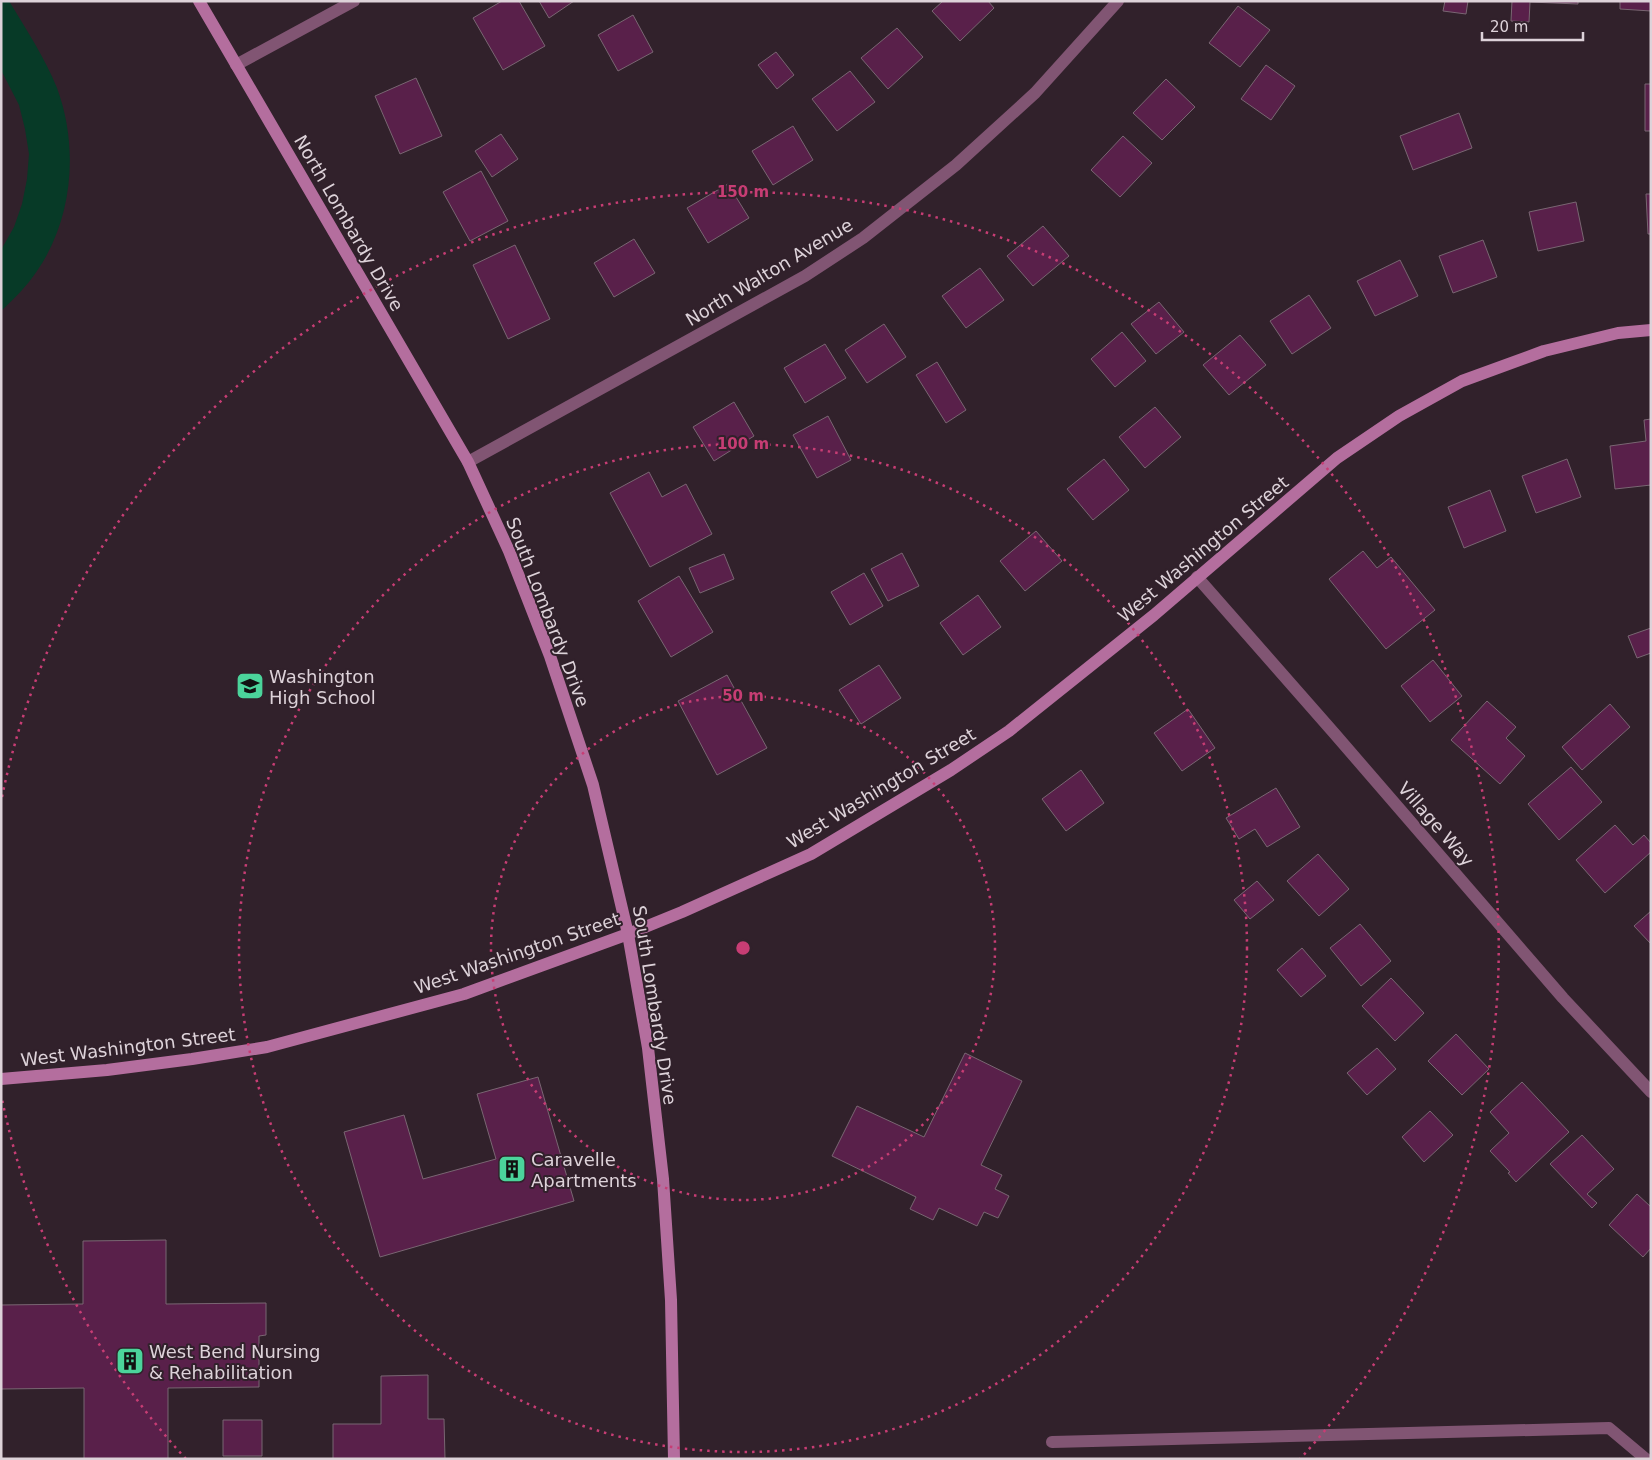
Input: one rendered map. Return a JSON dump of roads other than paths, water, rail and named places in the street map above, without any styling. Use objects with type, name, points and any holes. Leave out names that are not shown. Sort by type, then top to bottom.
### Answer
[{"type":"street","name":"North Lombardy Drive","points":[[199,1],[468,462]]},
{"type":"street","points":[[236,65],[354,1]]},
{"type":"street","name":"North Walton Avenue","points":[[468,462],[805,276],[863,238],[956,165],[1035,93],[1118,1]]},
{"type":"street","name":"West Washington Street","points":[[1,1079],[107,1070],[267,1047],[464,994],[628,934],[811,854],[951,770],[1009,730],[1154,615],[1337,458],[1399,416],[1462,381],[1544,351],[1618,333],[1651,330]]},
{"type":"street","name":"South Lombardy Drive","points":[[468,462],[509,551],[550,656],[593,785],[628,934],[648,1048],[664,1179],[671,1300],[674,1459]]},
{"type":"street","name":"Village Way","points":[[1197,577],[1563,998],[1651,1092]]},
{"type":"street","points":[[1052,1442],[1609,1428],[1646,1459]]},
{"type":"place","name":"Washington High School","points":[[250,686]]},
{"type":"place","name":"Caravelle Apartments","points":[[512,1169]]},
{"type":"place","name":"West Bend Nursing & Rehabilitation","points":[[130,1361]]}]
